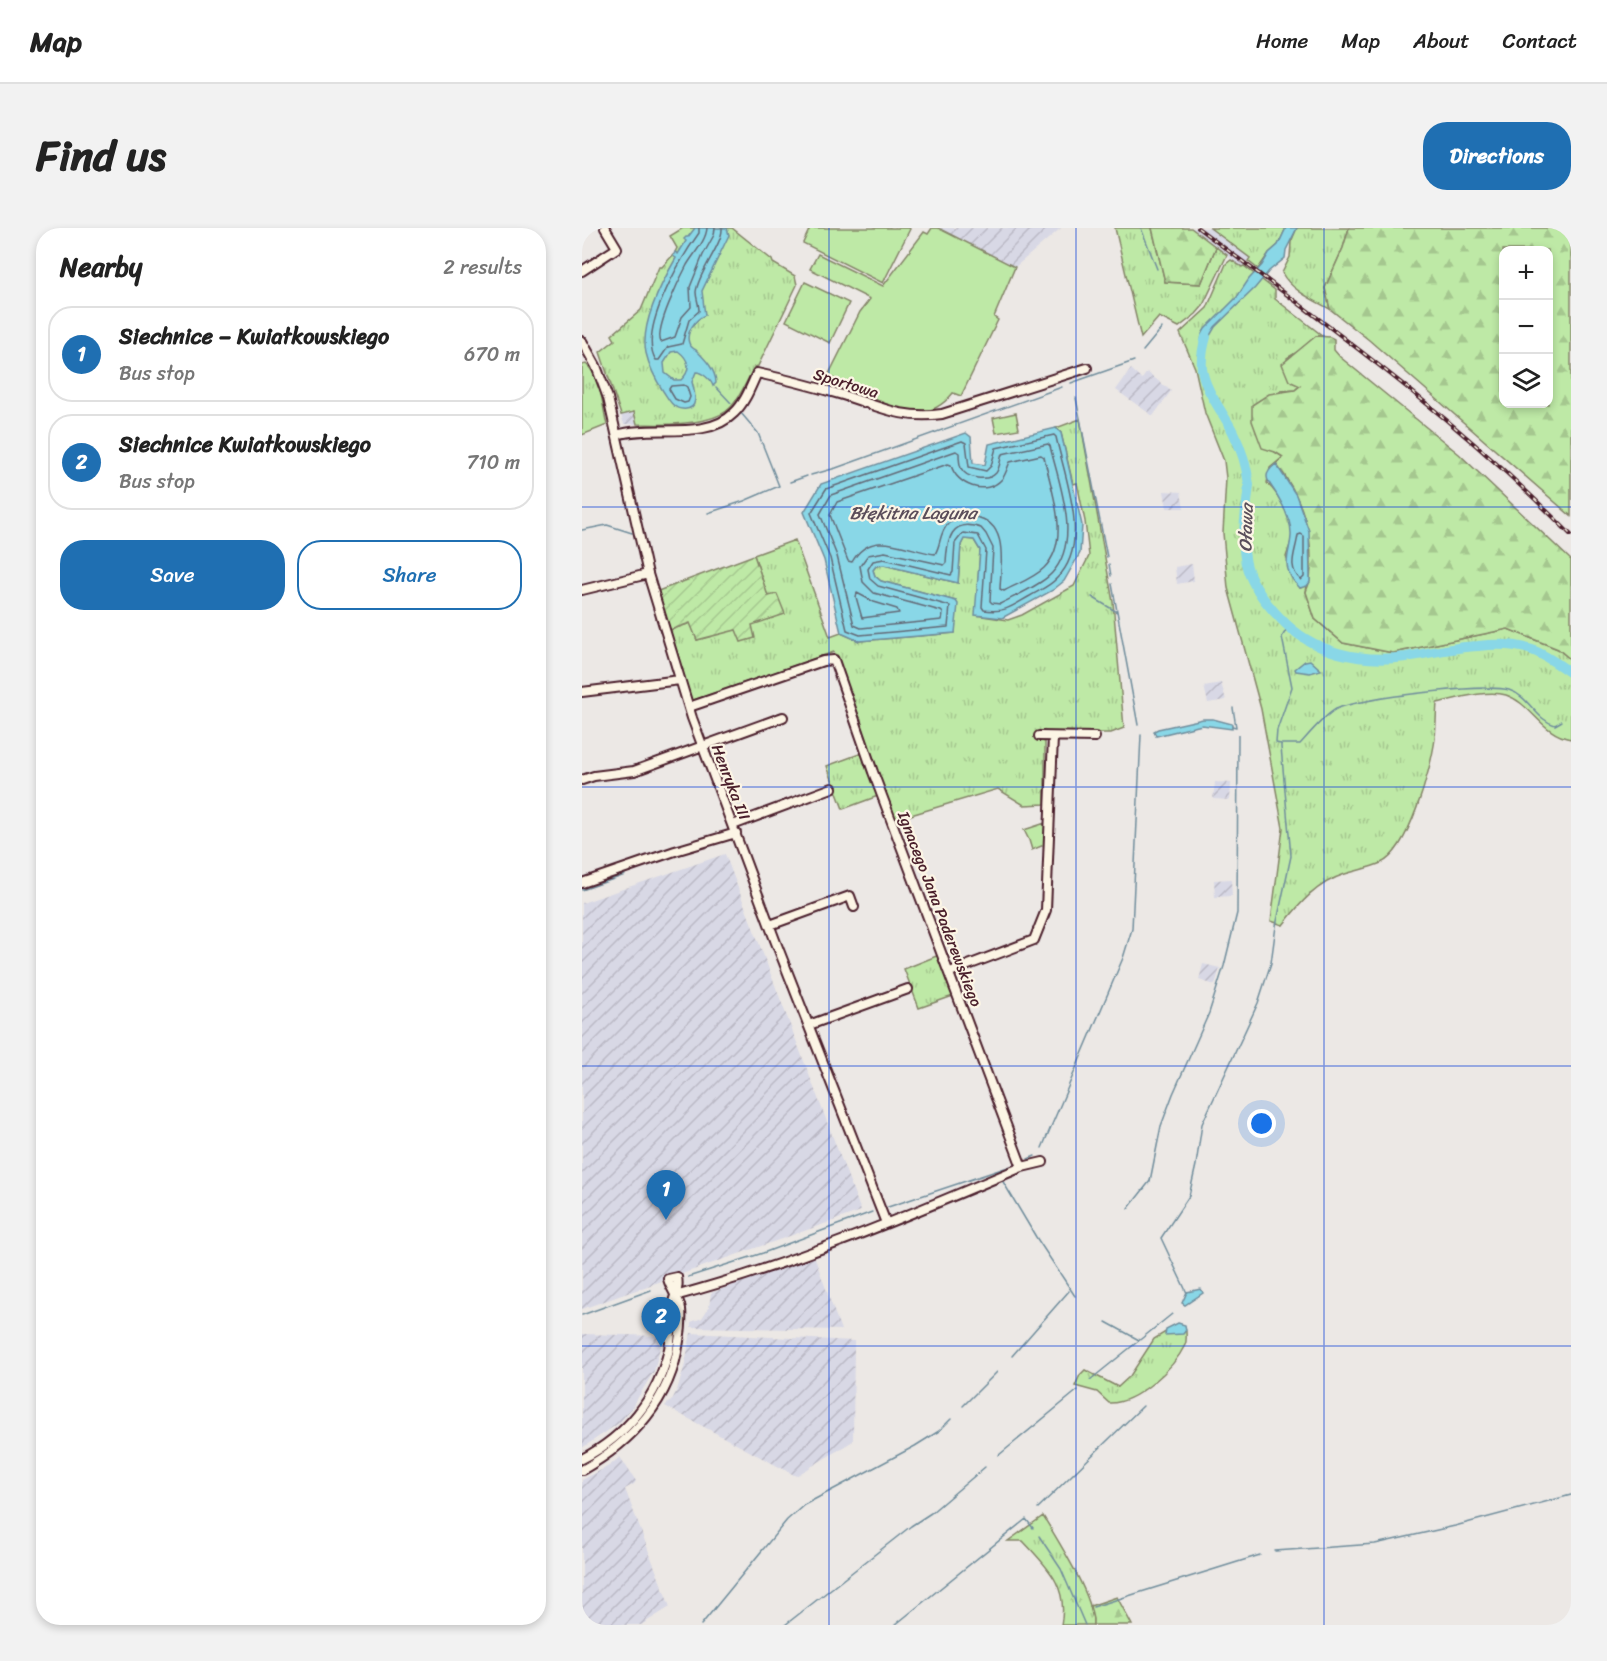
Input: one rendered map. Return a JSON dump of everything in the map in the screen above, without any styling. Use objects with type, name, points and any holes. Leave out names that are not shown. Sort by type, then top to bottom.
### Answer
[{"type":"street","points":[[582,271],[617,248],[605,228]]},
{"type":"street","name":"Henryka III","points":[[582,341],[601,379],[617,435],[648,574],[689,707],[770,925],[886,1223]]},
{"type":"street","points":[[582,360],[590,355]]},
{"type":"street","name":"Sportowa","points":[[617,435],[633,431],[700,428],[722,422],[741,405],[757,373],[841,394],[894,413],[926,416],[942,414],[1087,368]]},
{"type":"street","points":[[582,590],[648,574]]},
{"type":"street","name":"Ignacego Jana Paderewskiego","points":[[689,707],[823,661],[834,660],[873,772],[1022,1167]]},
{"type":"street","points":[[582,692],[680,680]]},
{"type":"street","points":[[582,780],[634,771],[783,717]]},
{"type":"street","points":[[1039,736],[1095,737]]},
{"type":"street","points":[[950,972],[1034,940],[1046,910],[1053,737]]},
{"type":"street","points":[[733,825],[832,788]]},
{"type":"street","points":[[582,882],[736,833]]},
{"type":"street","points":[[770,925],[850,896],[854,907]]},
{"type":"street","points":[[809,1025],[908,988]]},
{"type":"street","points":[[675,1296],[783,1262],[886,1223],[1022,1167],[1043,1162]]},
{"type":"street","points":[[582,1459],[618,1436],[639,1414],[651,1395],[669,1348],[675,1296]]},
{"type":"street","points":[[582,1470],[606,1456],[634,1432],[658,1403],[677,1353],[682,1323],[681,1308],[675,1296]]},
{"type":"shaded area","points":[[938,228],[1061,228],[1015,267]]},
{"type":"shaded area","points":[[1191,228],[1210,228],[1250,258],[1243,268]]},
{"type":"shaded area","points":[[1131,369],[1142,379],[1147,372],[1171,391],[1153,416],[1116,390]]},
{"type":"shaded area","points":[[634,412],[637,424],[624,424],[621,415]]},
{"type":"shaded area","points":[[1164,491],[1181,492],[1184,508],[1167,508]]},
{"type":"shaded area","points":[[1192,564],[1194,581],[1177,584],[1175,567]]},
{"type":"shaded area","points":[[1221,683],[1226,700],[1208,703],[1204,686]]},
{"type":"shaded area","points":[[1215,782],[1231,783],[1230,800],[1213,799]]},
{"type":"shaded area","points":[[725,854],[861,1211],[582,1309],[582,903]]},
{"type":"shaded area","points":[[1231,879],[1232,896],[1215,897],[1214,880]]},
{"type":"shaded area","points":[[1203,964],[1220,968],[1215,985],[1199,980]]},
{"type":"shaded area","points":[[814,1256],[841,1330],[691,1327],[691,1322],[702,1318],[709,1307],[711,1293]]},
{"type":"shaded area","points":[[691,1333],[854,1341],[853,1441],[796,1476],[665,1406],[672,1400],[677,1390]]},
{"type":"shaded area","points":[[582,1334],[663,1336],[654,1371],[631,1409],[619,1423],[582,1448]]},
{"type":"shaded area","points":[[620,1457],[636,1481],[625,1489],[670,1607],[641,1625],[582,1625],[582,1480],[609,1466]]},
{"type":"green space","points":[[683,228],[732,228],[773,263],[795,276],[797,285],[758,366],[754,367],[731,407],[713,418],[700,421],[637,424],[634,412],[621,415],[600,352],[615,340],[612,335],[641,310],[659,267],[662,267],[673,255],[676,257],[678,255],[670,236]]},
{"type":"green space","points":[[810,228],[910,229],[883,283],[803,243]]},
{"type":"green space","points":[[932,228],[938,228],[1015,267],[994,317],[998,320],[961,396],[953,393],[944,403],[934,409],[914,412],[893,407],[828,376],[860,312],[870,299],[810,269],[818,254],[883,286],[924,232],[928,234]]},
{"type":"green space","points":[[1115,228],[1152,228],[1165,282],[1201,284],[1216,247],[1227,255],[1202,307],[1196,314],[1179,327],[1159,317],[1141,338]]},
{"type":"green space","points":[[1152,228],[1191,228],[1216,247],[1201,284],[1165,282]]},
{"type":"green space","points":[[1210,228],[1286,228],[1278,245],[1258,269],[1248,261],[1250,258]]},
{"type":"green space","points":[[1297,228],[1349,228],[1343,248],[1325,288],[1330,309],[1291,285],[1282,273],[1290,257],[1291,242]]},
{"type":"green space","points":[[1349,228],[1571,228],[1571,516],[1369,340],[1330,309],[1325,288],[1343,248]]},
{"type":"green space","points":[[1231,260],[1244,266],[1275,290],[1275,299],[1323,336],[1316,336],[1287,358],[1289,381],[1300,385],[1295,390],[1280,391],[1275,452],[1283,457],[1270,468],[1267,483],[1287,513],[1292,534],[1286,557],[1300,588],[1307,586],[1306,592],[1315,619],[1343,643],[1393,653],[1508,629],[1558,649],[1571,660],[1571,739],[1552,732],[1515,699],[1499,693],[1462,697],[1437,703],[1435,739],[1429,769],[1417,807],[1401,843],[1381,863],[1345,874],[1318,888],[1283,925],[1271,921],[1283,828],[1261,709],[1228,588],[1223,533],[1226,478],[1224,461],[1205,413],[1195,368],[1180,333],[1207,308],[1226,264]]},
{"type":"green space","points":[[805,282],[849,303],[830,343],[786,321]]},
{"type":"green space","points":[[1316,336],[1334,339],[1334,350],[1340,357],[1459,454],[1571,560],[1571,660],[1558,649],[1508,629],[1393,653],[1343,643],[1315,619],[1306,592],[1310,581],[1311,564],[1305,518],[1293,489],[1276,464],[1283,457],[1262,448],[1252,421],[1252,405],[1269,394],[1295,390],[1300,386],[1289,381],[1282,364]]},
{"type":"green space","points":[[586,364],[598,384],[607,425],[582,435],[582,365]]},
{"type":"green space","points":[[1016,413],[1019,429],[996,433],[993,418]]},
{"type":"green space","points":[[1080,419],[1113,602],[1124,728],[1111,733],[1039,733],[1039,740],[1045,742],[1045,804],[1024,805],[998,789],[894,820],[864,743],[861,719],[853,706],[834,652],[691,701],[670,630],[691,623],[697,640],[784,614],[768,597],[754,555],[795,540],[830,637],[841,633],[859,641],[955,633],[956,601],[881,581],[875,576],[873,570],[876,566],[884,565],[958,583],[961,545],[964,539],[974,540],[980,550],[976,615],[1008,620],[1022,615],[1074,586],[1089,556],[1077,483],[1073,484],[1061,433],[1056,428]]},
{"type":"green space","points":[[754,555],[768,596],[777,594],[785,614],[752,625],[755,638],[741,642],[736,630],[697,640],[690,623],[670,630],[658,591]]},
{"type":"green space","points":[[862,753],[878,796],[843,809],[827,766]]},
{"type":"green space","points":[[1045,823],[1044,845],[1032,850],[1024,830]]},
{"type":"green space","points":[[939,955],[953,996],[919,1008],[904,969]]},
{"type":"green space","points":[[1172,1328],[1186,1331],[1185,1345],[1180,1354],[1153,1383],[1131,1398],[1109,1403],[1097,1392],[1075,1386],[1085,1370],[1118,1387],[1130,1376],[1154,1339]]},
{"type":"green space","points":[[1043,1516],[1082,1586],[1092,1614],[1093,1625],[1061,1625],[1062,1599],[1054,1578],[1023,1541],[1008,1541]]},
{"type":"green space","points":[[1117,1597],[1132,1625],[1093,1625],[1090,1606]]},
{"type":"water","points":[[695,228],[727,228],[729,235],[702,291],[705,315],[692,326],[688,339],[690,345],[712,369],[716,383],[713,386],[706,377],[696,372],[692,382],[694,404],[688,409],[679,409],[671,403],[658,382],[647,358],[645,342],[649,317],[676,258],[673,256],[675,252],[678,254],[686,241],[684,239]],"holes":[[[678,351],[687,361],[688,369],[681,380],[674,380],[665,373],[664,363],[671,352]]]},
{"type":"water","points":[[1286,228],[1297,228],[1286,250],[1285,258],[1269,271],[1215,327],[1208,339],[1206,350],[1200,349],[1205,329],[1237,297],[1269,253],[1278,245]]},
{"type":"water","name":"Błękitna Laguna","points":[[1056,428],[1061,433],[1082,525],[1080,553],[1064,581],[1053,590],[1002,618],[975,615],[980,550],[974,540],[964,539],[961,545],[958,583],[884,565],[876,566],[873,570],[875,576],[881,581],[956,601],[958,604],[955,633],[859,641],[841,633],[824,560],[804,512],[821,484],[966,433],[971,437],[973,463],[985,465],[989,444]]},
{"type":"water","points":[[1276,464],[1296,495],[1309,531],[1310,582],[1307,586],[1300,588],[1288,571],[1291,539],[1289,521],[1281,501],[1267,480],[1268,472]]},
{"type":"water","points":[[1310,660],[1321,670],[1310,673],[1296,671],[1295,669],[1305,661]]},
{"type":"water","points":[[1203,719],[1232,724],[1232,729],[1202,725],[1156,736],[1154,731],[1158,729]]},
{"type":"water","points":[[1201,1289],[1203,1293],[1185,1305],[1182,1303],[1187,1292]]},
{"type":"water","points":[[1178,1323],[1185,1325],[1186,1330],[1183,1334],[1165,1335],[1166,1329]]},
{"type":"waterway","points":[[1141,228],[1157,269]]},
{"type":"waterway","points":[[1143,351],[1162,328]]},
{"type":"waterway","name":"Oława","points":[[1206,337],[1202,361],[1204,377],[1210,393],[1236,438],[1248,478],[1244,525],[1248,572],[1266,602],[1294,631],[1322,648],[1355,657],[1406,657],[1492,645],[1526,648],[1552,660],[1571,673]]},
{"type":"waterway","points":[[1071,383],[1134,361]]},
{"type":"waterway","points":[[716,387],[731,403]]},
{"type":"waterway","points":[[811,475],[1062,387]]},
{"type":"waterway","points":[[1076,398],[1107,557]]},
{"type":"waterway","points":[[708,513],[779,486],[758,433],[741,413]]},
{"type":"waterway","points":[[790,482],[807,476]]},
{"type":"waterway","points":[[582,530],[607,525],[632,533]]},
{"type":"waterway","points":[[1109,564],[1111,576]]},
{"type":"waterway","points":[[1112,584],[1138,725]]},
{"type":"waterway","points":[[1092,597],[1117,612]]},
{"type":"waterway","points":[[1187,1293],[1161,1238],[1189,1196],[1202,1124],[1258,1003],[1271,963],[1276,926],[1291,856],[1281,744],[1276,743],[1277,730],[1292,687],[1282,637],[1288,627]]},
{"type":"waterway","points":[[1282,744],[1300,744],[1336,709],[1369,700],[1450,690],[1476,688],[1509,690],[1522,697],[1548,722],[1555,725],[1562,721]]},
{"type":"waterway","points":[[1232,726],[1236,727],[1233,708]]},
{"type":"waterway","points":[[1042,1148],[1123,958],[1132,929],[1141,735]]},
{"type":"waterway","points":[[1128,1209],[1150,1181],[1161,1126],[1209,1013],[1237,913],[1238,735]]},
{"type":"waterway","points":[[582,890],[625,875]]},
{"type":"waterway","points":[[1028,1159],[1035,1156]]},
{"type":"waterway","points":[[885,1208],[1014,1165]]},
{"type":"waterway","points":[[1002,1180],[1075,1296]]},
{"type":"waterway","points":[[688,1277],[763,1253],[872,1212]]},
{"type":"waterway","points":[[582,1315],[651,1290]]},
{"type":"waterway","points":[[1012,1356],[1069,1291]]},
{"type":"waterway","points":[[1090,1380],[1172,1314]]},
{"type":"waterway","points":[[1106,1322],[1139,1340]]},
{"type":"waterway","points":[[963,1406],[997,1372]]},
{"type":"waterway","points":[[999,1455],[1078,1390]]},
{"type":"waterway","points":[[1038,1508],[1143,1406]]},
{"type":"waterway","points":[[701,1625],[787,1520],[804,1505],[915,1446],[939,1431],[951,1419]]},
{"type":"waterway","points":[[785,1625],[911,1526],[931,1513],[985,1467]]},
{"type":"waterway","points":[[1275,1551],[1375,1544],[1455,1526],[1571,1495]]},
{"type":"waterway","points":[[895,1625],[1026,1519],[1033,1528]]},
{"type":"waterway","points":[[1039,1536],[1061,1569],[1085,1625]]},
{"type":"waterway","points":[[1093,1607],[1260,1555]]},
{"type":"railway","points":[[1198,228],[1343,337],[1437,412],[1528,492],[1571,535]]},
{"type":"place","name":"Siechnice – Kwiatkowskiego","points":[[666,1220]]},
{"type":"place","name":"Siechnice Kwiatkowskiego","points":[[661,1347]]}]
